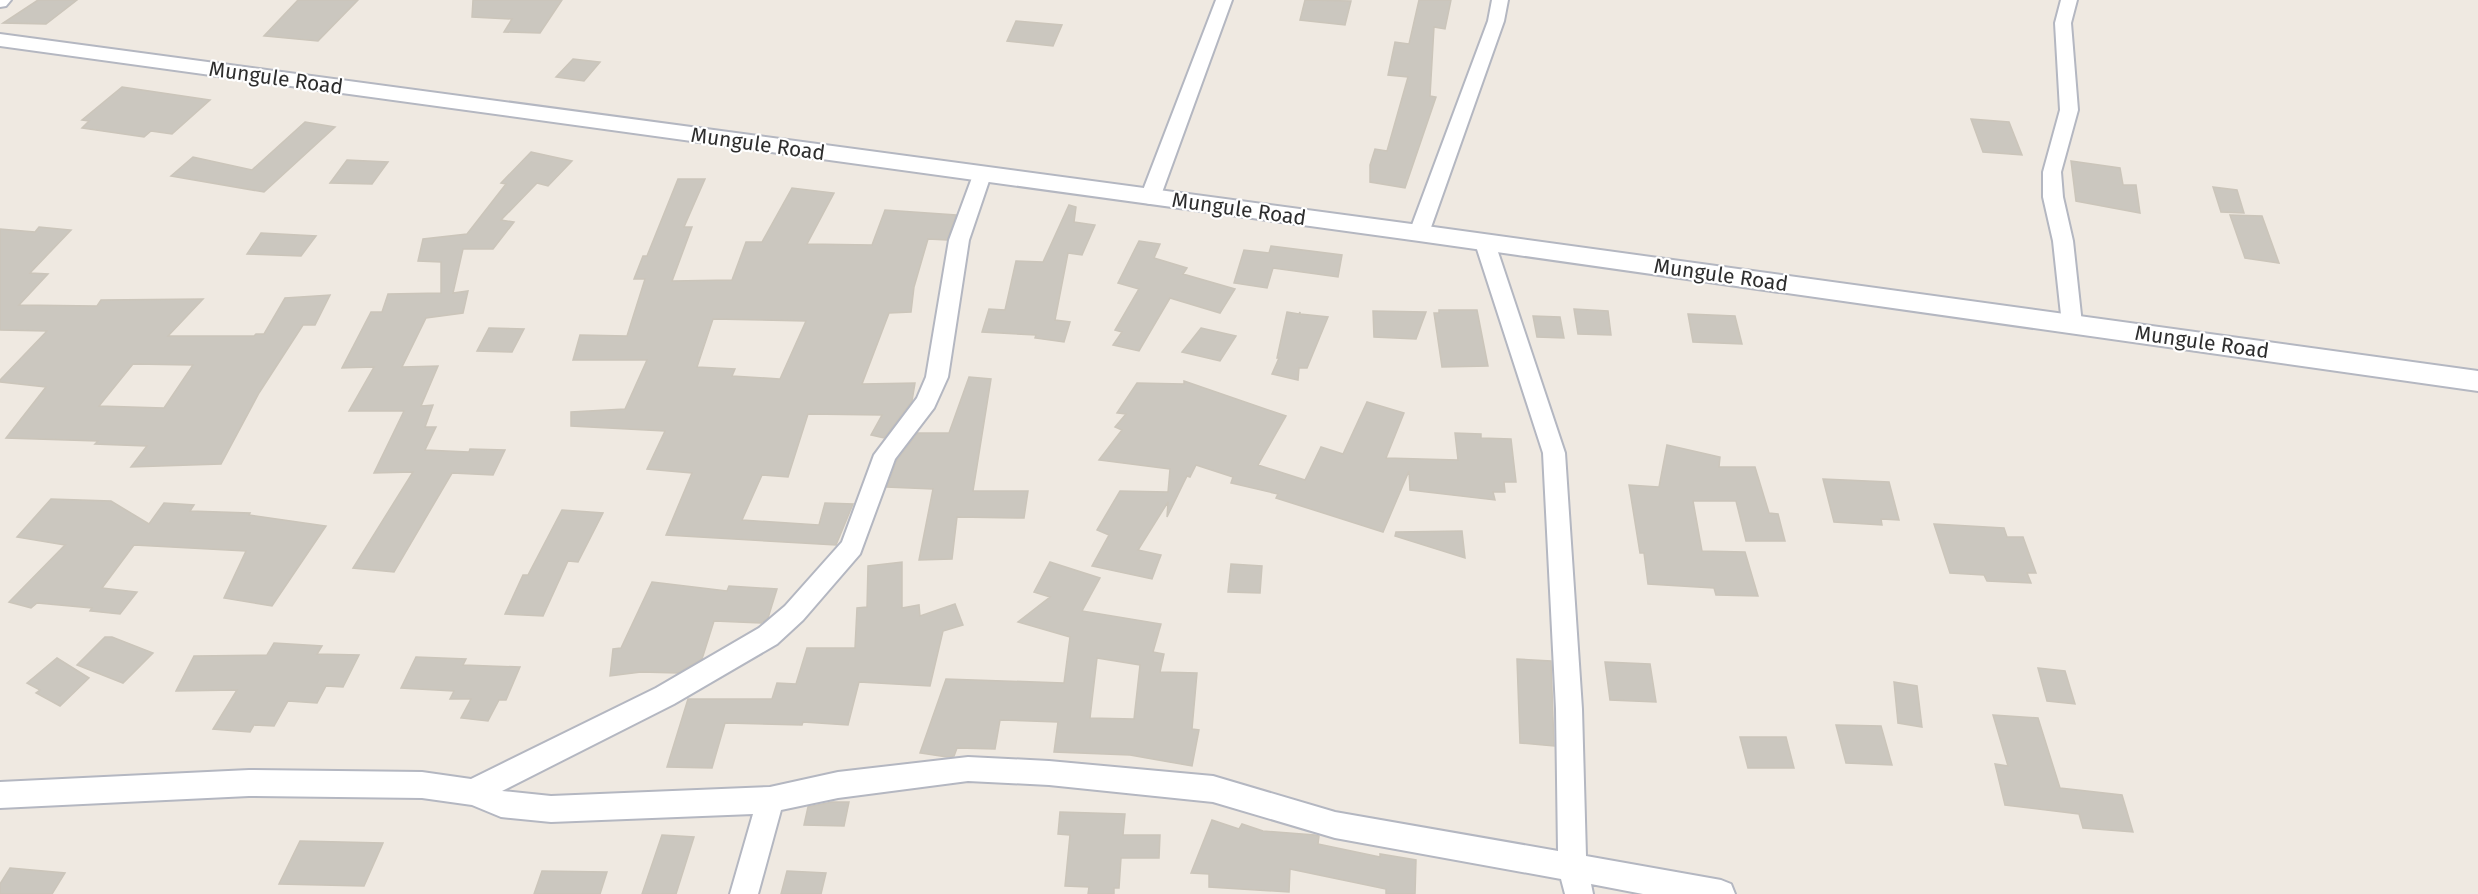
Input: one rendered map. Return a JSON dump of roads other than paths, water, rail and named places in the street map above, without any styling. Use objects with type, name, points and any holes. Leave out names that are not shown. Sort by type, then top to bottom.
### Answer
[{"type":"street","points":[[1150,198],[1224,0]]},
{"type":"street","points":[[1419,233],[1496,21],[1500,0]]},
{"type":"street","points":[[2069,0],[2063,23],[2069,110],[2052,172],[2053,197],[2063,242],[2072,324]]},
{"type":"street","name":"Mungule Road","points":[[0,40],[1419,233],[2478,381]]},
{"type":"street","points":[[473,792],[674,692],[768,636],[794,613],[852,547],[885,454],[926,402],[937,377],[959,240],[982,175]]},
{"type":"street","points":[[1485,243],[1554,453],[1569,709],[1572,867],[1579,894]]},
{"type":"street","points":[[0,795],[249,783],[422,785],[473,792],[501,804],[551,809],[770,800],[838,785],[968,769],[1049,773],[1213,789],[1335,825],[1721,894]]},
{"type":"street","points":[[744,894],[770,800]]}]
